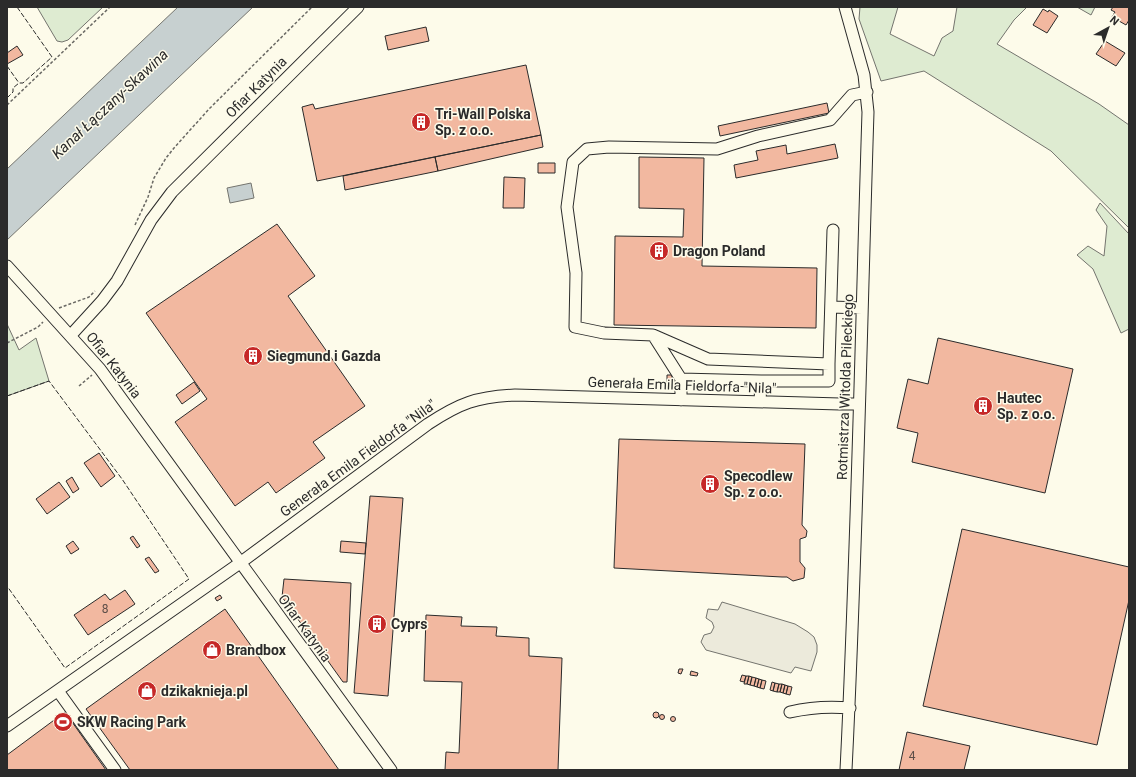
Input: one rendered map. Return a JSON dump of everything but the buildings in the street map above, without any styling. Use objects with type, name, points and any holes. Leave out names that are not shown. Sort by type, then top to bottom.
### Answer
[{"type":"street","name":"Ofiar Katynia","points":[[358,7],[172,192],[150,220],[117,281],[102,301],[71,335],[100,369],[391,770]]},
{"type":"street","name":"Rotmistrza Witolda Pileckiego","points":[[845,7],[860,56],[867,92],[868,112],[850,708],[846,770]]},
{"type":"street","points":[[829,364],[708,359],[653,335],[604,333],[575,327],[576,273],[567,207],[573,162],[587,149],[609,147],[716,149],[758,136],[830,120],[852,95],[867,92]]},
{"type":"street","points":[[682,379],[829,381],[833,230]]},
{"type":"street","points":[[7,266],[71,335]]},
{"type":"street","points":[[831,307],[862,308]]},
{"type":"street","points":[[653,335],[682,379],[681,400]]},
{"type":"street","points":[[760,402],[761,381]]},
{"type":"street","name":"Generała Emila Fieldorfa \"Nila\"","points":[[7,726],[240,563],[428,424],[449,410],[471,401],[494,396],[515,395],[859,404]]},
{"type":"street","points":[[58,691],[115,770]]},
{"type":"street","points":[[790,712],[827,706],[850,708]]},
{"type":"path","points":[[7,105],[110,7]]},
{"type":"path","points":[[133,231],[148,197],[154,178],[166,158],[209,109],[312,7]]},
{"type":"path","points":[[56,310],[60,307],[89,297],[96,290]]},
{"type":"path","points":[[7,343],[38,327],[46,320]]},
{"type":"path","points":[[78,386],[100,369]]},
{"type":"green space","points":[[37,7],[103,7],[68,40],[62,42],[57,41]]},
{"type":"green space","points":[[860,7],[898,7],[890,34],[934,56],[942,38],[953,31],[957,7],[1027,7],[1014,20],[997,44],[1099,104],[1129,125],[1129,228],[1051,151],[924,71],[881,81],[859,19]]},
{"type":"green space","points":[[1077,7],[1095,7],[1091,15]]},
{"type":"green space","points":[[1100,203],[1129,234],[1129,329],[1121,333],[1093,269],[1077,255],[1088,246],[1104,256],[1107,226],[1096,210]]},
{"type":"green space","points":[[7,324],[19,350],[36,338],[49,381],[7,396]]},
{"type":"shaded area","points":[[722,602],[795,624],[808,632],[814,637],[817,645],[817,652],[811,671],[795,667],[791,673],[706,650],[701,642],[704,635],[711,633],[714,627],[712,622],[706,618],[708,609],[718,610]]},
{"type":"water","name":"Kanał Łączany-Skawina","points":[[178,7],[253,7],[7,240],[7,169]]},
{"type":"water","points":[[251,183],[254,198],[230,203],[227,188]]},
{"type":"fence","points":[[7,98],[13,92],[13,88],[19,83],[23,83],[52,57],[17,7]]},
{"type":"fence","points":[[7,66],[19,83]]},
{"type":"fence","points":[[7,396],[49,381],[122,479],[189,579],[65,668],[7,586]]},
{"type":"place","name":"Tri-Wall Polska Sp. z o.o.","points":[[421,122]]},
{"type":"place","name":"Dragon Poland","points":[[659,251]]},
{"type":"place","name":"Siegmund i Gazda","points":[[253,356]]},
{"type":"place","name":"Hautec Sp. z o.o.","points":[[983,406]]},
{"type":"place","name":"Specodlew Sp. z o.o.","points":[[710,484]]},
{"type":"place","name":"Cyprs","points":[[377,624]]},
{"type":"place","name":"Brandbox","points":[[212,650]]},
{"type":"place","name":"dzikaknieja.pl","points":[[147,691]]},
{"type":"place","name":"SKW Racing Park","points":[[63,722]]}]
